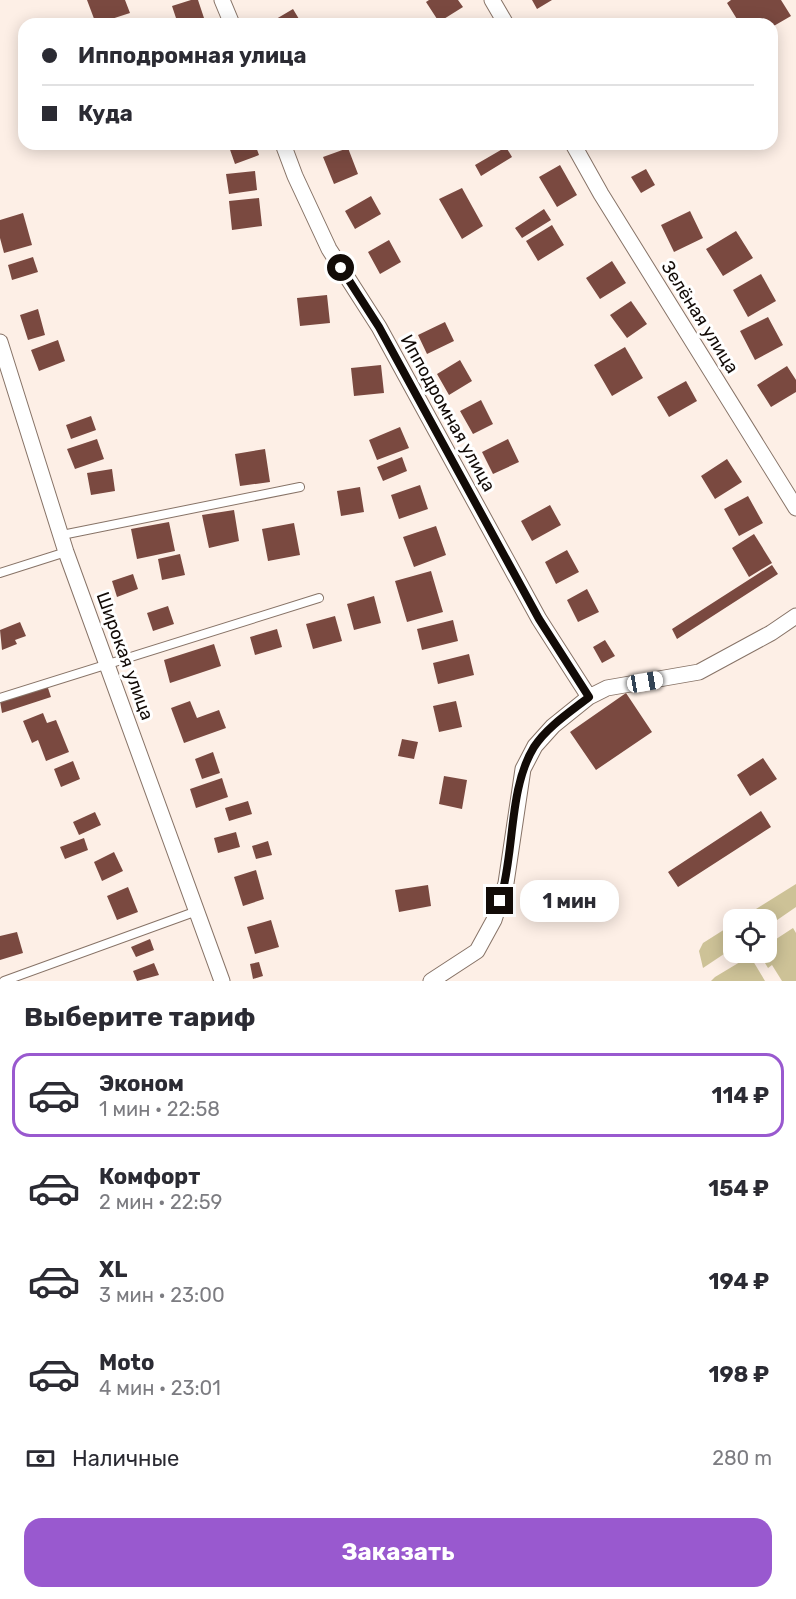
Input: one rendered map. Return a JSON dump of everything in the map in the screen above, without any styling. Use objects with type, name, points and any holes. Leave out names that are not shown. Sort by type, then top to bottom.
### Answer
[{"type":"street","points":[[222,0],[230,18]]},
{"type":"street","points":[[492,0],[502,18]]},
{"type":"street","name":"Ипподромная улица","points":[[285,150],[329,249],[379,327],[539,619],[589,697]]},
{"type":"street","name":"Зелёная улица","points":[[576,150],[601,194],[796,508]]},
{"type":"street","name":"Широкая улица","points":[[0,342],[66,552],[222,981]]},
{"type":"street","points":[[431,981],[477,951],[494,920],[506,882],[524,769],[535,746],[553,726],[589,697],[608,688],[699,672],[771,633],[796,616]]},
{"type":"lane","points":[[62,535],[300,487]]},
{"type":"lane","points":[[0,573],[66,552]]},
{"type":"lane","points":[[0,698],[319,598]]},
{"type":"lane","points":[[4,981],[197,911]]},
{"type":"shaded area","points":[[796,884],[796,907],[777,920],[777,909],[756,909]]},
{"type":"shaded area","points":[[793,928],[796,933],[796,981],[782,981],[772,965],[768,968],[765,963],[777,963],[777,938]]},
{"type":"shaded area","points":[[723,930],[723,955],[703,968],[699,951],[703,943]]},
{"type":"shaded area","points":[[738,963],[754,963],[765,981],[711,981]]},
{"type":"building","points":[[87,0],[125,0],[130,13],[115,18],[94,18]]},
{"type":"building","points":[[198,0],[204,18],[176,18],[172,6]]},
{"type":"building","points":[[429,0],[458,0],[463,7],[445,18],[436,18],[426,2]]},
{"type":"building","points":[[532,0],[552,0],[537,9]]},
{"type":"building","points":[[731,0],[781,0],[791,16],[778,24],[778,18],[736,18],[727,3]]},
{"type":"building","points":[[293,9],[298,18],[278,18]]},
{"type":"building","points":[[230,150],[257,150],[259,155],[235,164]]},
{"type":"building","points":[[349,150],[358,174],[334,184],[323,157]]},
{"type":"building","points":[[501,150],[508,150],[512,157],[481,176],[475,165]]},
{"type":"building","points":[[560,165],[577,195],[557,207],[539,177]]},
{"type":"building","points":[[646,169],[655,185],[641,193],[631,177]]},
{"type":"building","points":[[255,171],[257,190],[229,194],[226,174]]},
{"type":"building","points":[[462,188],[483,226],[462,239],[439,199]]},
{"type":"building","points":[[371,196],[381,214],[355,229],[345,211]]},
{"type":"building","points":[[259,198],[262,226],[232,230],[229,201]]},
{"type":"building","points":[[544,209],[551,220],[522,238],[515,228]]},
{"type":"building","points":[[690,211],[703,238],[674,252],[661,225]]},
{"type":"building","points":[[23,213],[32,245],[4,253],[0,238],[0,220]]},
{"type":"building","points":[[552,225],[564,245],[538,261],[526,241]]},
{"type":"building","points":[[736,231],[753,258],[723,276],[706,249]]},
{"type":"building","points":[[389,240],[401,262],[380,274],[368,252]]},
{"type":"building","points":[[33,257],[38,272],[12,280],[8,265]]},
{"type":"building","points":[[612,261],[626,283],[600,299],[586,278]]},
{"type":"building","points":[[761,274],[776,301],[748,317],[733,290]]},
{"type":"building","points":[[327,295],[330,323],[300,326],[297,298]]},
{"type":"building","points":[[631,301],[647,324],[627,338],[610,315]]},
{"type":"building","points":[[38,309],[45,335],[28,340],[20,315]]},
{"type":"building","points":[[768,317],[783,345],[755,360],[740,331]]},
{"type":"building","points":[[445,322],[454,341],[427,354],[418,335]]},
{"type":"building","points":[[58,340],[65,361],[39,371],[31,350]]},
{"type":"building","points":[[625,347],[643,378],[612,396],[594,365]]},
{"type":"building","points":[[460,360],[472,381],[449,395],[437,374]]},
{"type":"building","points":[[381,365],[384,393],[354,396],[351,368]]},
{"type":"building","points":[[787,366],[796,380],[796,392],[771,407],[757,385]]},
{"type":"building","points":[[686,381],[697,401],[669,417],[657,397]]},
{"type":"building","points":[[481,400],[493,424],[473,434],[460,411]]},
{"type":"building","points":[[91,416],[96,430],[71,439],[66,425]]},
{"type":"building","points":[[400,427],[409,448],[377,460],[369,440]]},
{"type":"building","points":[[97,439],[104,459],[75,469],[67,449]]},
{"type":"building","points":[[508,439],[519,462],[493,474],[482,452]]},
{"type":"building","points":[[265,449],[270,482],[240,486],[235,454]]},
{"type":"building","points":[[402,457],[407,471],[383,481],[377,467]]},
{"type":"building","points":[[727,459],[742,482],[715,499],[701,476]]},
{"type":"building","points":[[112,469],[115,491],[91,495],[87,473]]},
{"type":"building","points":[[420,485],[428,509],[399,519],[391,495]]},
{"type":"building","points":[[360,487],[364,512],[341,516],[337,491]]},
{"type":"building","points":[[748,496],[763,523],[739,536],[724,509]]},
{"type":"building","points":[[550,505],[561,525],[532,541],[521,521]]},
{"type":"building","points":[[234,510],[239,541],[209,548],[202,515]]},
{"type":"building","points":[[169,522],[175,551],[137,559],[131,529]]},
{"type":"building","points":[[294,523],[300,555],[268,561],[262,529]]},
{"type":"building","points":[[436,526],[446,555],[414,567],[403,537]]},
{"type":"building","points":[[754,534],[772,563],[749,577],[732,548]]},
{"type":"building","points":[[567,550],[579,572],[556,584],[545,562]]},
{"type":"building","points":[[180,554],[185,575],[162,580],[158,559]]},
{"type":"building","points":[[772,565],[778,574],[677,639],[672,629]]},
{"type":"building","points":[[431,571],[443,612],[407,622],[395,581]]},
{"type":"building","points":[[133,574],[138,589],[117,597],[112,581]]},
{"type":"building","points":[[587,589],[599,612],[578,622],[567,600]]},
{"type":"building","points":[[374,596],[381,623],[354,630],[347,604]]},
{"type":"building","points":[[168,606],[174,624],[153,631],[147,613]]},
{"type":"building","points":[[335,616],[342,641],[313,649],[306,624]]},
{"type":"building","points":[[453,620],[458,641],[422,650],[417,629]]},
{"type":"building","points":[[20,622],[26,636],[15,640],[17,644],[2,650],[0,630]]},
{"type":"building","points":[[277,629],[282,647],[255,655],[250,637]]},
{"type":"building","points":[[605,640],[615,656],[602,663],[593,647]]},
{"type":"building","points":[[214,644],[221,666],[170,683],[164,660]]},
{"type":"building","points":[[469,654],[474,675],[438,684],[433,663]]},
{"type":"building","points":[[47,685],[51,697],[2,713],[0,701]]},
{"type":"building","points":[[626,693],[652,732],[596,770],[570,732]]},
{"type":"building","points":[[190,701],[197,718],[219,710],[226,728],[184,743],[171,708]]},
{"type":"building","points":[[456,701],[462,727],[439,732],[433,706]]},
{"type":"building","points":[[43,713],[47,723],[56,720],[69,752],[46,761],[38,740],[32,743],[23,721]]},
{"type":"building","points":[[402,739],[418,742],[414,759],[398,756]]},
{"type":"building","points":[[213,752],[220,773],[202,779],[195,759]]},
{"type":"building","points":[[763,758],[777,779],[750,796],[737,775]]},
{"type":"building","points":[[73,761],[80,779],[61,787],[54,769]]},
{"type":"building","points":[[444,776],[467,780],[462,809],[439,804]]},
{"type":"building","points":[[222,778],[228,797],[196,808],[190,789]]},
{"type":"building","points":[[248,801],[252,814],[229,821],[225,808]]},
{"type":"building","points":[[761,811],[771,827],[678,887],[668,872]]},
{"type":"building","points":[[95,812],[101,825],[79,835],[73,822]]},
{"type":"building","points":[[236,832],[240,847],[218,853],[214,838]]},
{"type":"building","points":[[84,838],[88,850],[65,859],[60,847]]},
{"type":"building","points":[[268,841],[272,855],[256,859],[252,846]]},
{"type":"building","points":[[114,852],[123,871],[102,881],[94,862]]},
{"type":"building","points":[[256,870],[264,899],[243,906],[234,877]]},
{"type":"building","points":[[428,885],[431,906],[399,912],[395,890]]},
{"type":"building","points":[[128,887],[138,912],[117,920],[107,896]]},
{"type":"building","points":[[271,920],[279,947],[255,954],[247,927]]},
{"type":"building","points":[[17,932],[23,953],[0,960],[0,936]]},
{"type":"building","points":[[150,939],[154,950],[136,957],[131,947]]},
{"type":"building","points":[[259,962],[263,976],[253,979],[250,964]]},
{"type":"building","points":[[154,963],[159,975],[137,981],[133,971]]},
{"type":"route","points":[[341,268],[379,327],[539,619],[589,697],[553,726],[535,746],[524,769],[506,882],[500,901]]}]
